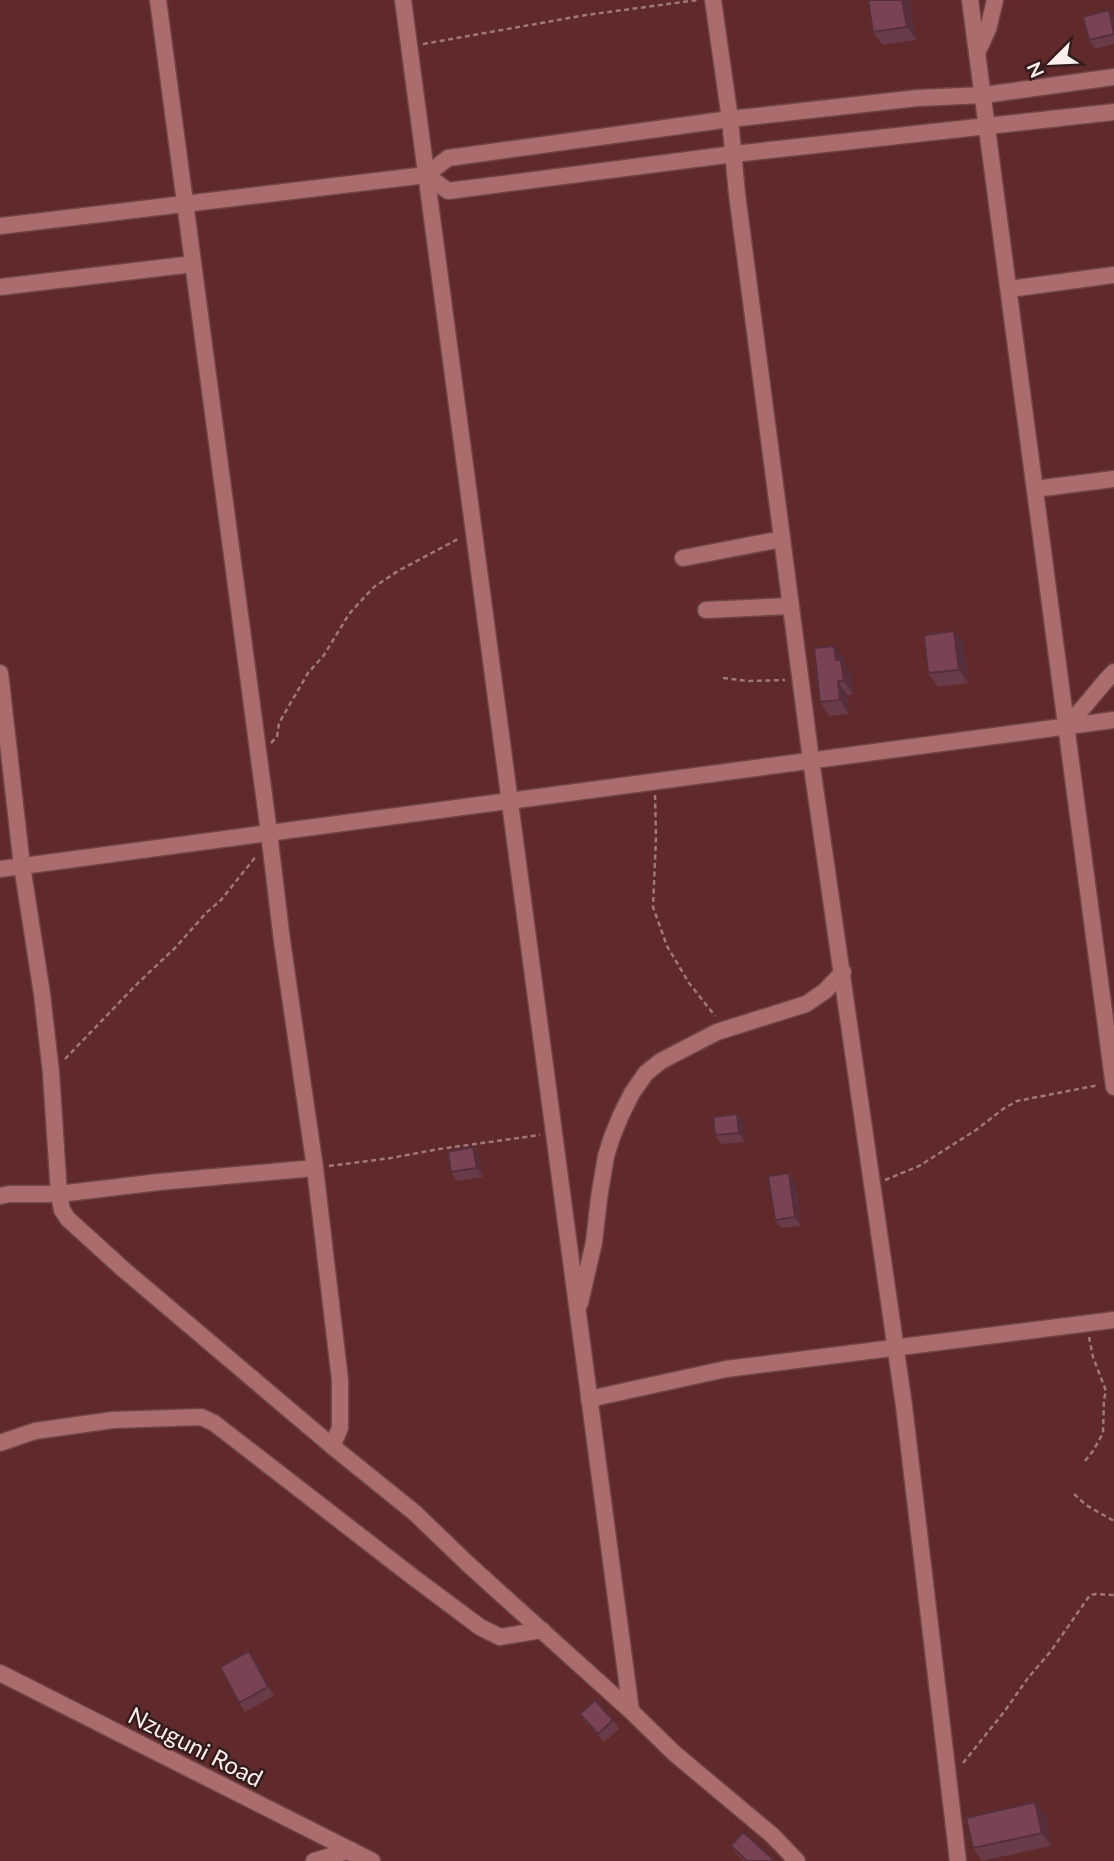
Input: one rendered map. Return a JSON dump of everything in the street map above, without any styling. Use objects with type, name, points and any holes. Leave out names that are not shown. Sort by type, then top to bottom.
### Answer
[{"type":"street","points":[[158,0],[282,941],[315,1168],[340,1380],[340,1428],[332,1446]]},
{"type":"street","points":[[403,0],[631,1711]]},
{"type":"street","points":[[713,0],[811,760],[895,1348],[958,1861]]},
{"type":"street","points":[[970,0],[1114,1087]]},
{"type":"street","points":[[977,53],[988,29],[995,0]]},
{"type":"street","points":[[0,226],[426,175],[448,158],[730,119],[918,98],[984,95],[1114,78]]},
{"type":"street","points":[[426,175],[449,191],[734,154],[1114,112]]},
{"type":"street","points":[[0,287],[193,264]]},
{"type":"street","points":[[1009,289],[1114,275]]},
{"type":"street","points":[[1035,489],[1114,480]]},
{"type":"street","points":[[683,558],[782,539]]},
{"type":"street","points":[[706,610],[791,606]]},
{"type":"street","points":[[1066,726],[1114,672]]},
{"type":"street","points":[[0,673],[22,866],[42,994],[62,1210],[75,1226],[332,1446],[415,1513],[674,1753],[772,1835],[797,1861]]},
{"type":"street","points":[[0,869],[270,836],[654,781],[1114,720]]},
{"type":"street","points":[[578,1310],[594,1242],[611,1137],[632,1093],[646,1073],[661,1061],[727,1028],[806,1004],[825,991],[843,972]]},
{"type":"street","points":[[0,1196],[59,1194],[315,1168]]},
{"type":"street","points":[[589,1398],[726,1369],[1114,1320]]},
{"type":"street","points":[[0,1443],[35,1431],[113,1420],[201,1417],[214,1423],[480,1627],[500,1637],[542,1630]]},
{"type":"street","name":"Nzuguni Road","points":[[0,1673],[354,1856],[372,1861]]},
{"type":"street","points":[[314,1861],[354,1856]]},
{"type":"path","points":[[409,46],[586,15],[698,0]]},
{"type":"path","points":[[258,747],[276,739],[279,723],[308,673],[324,655],[349,614],[374,587],[408,565],[473,530]]},
{"type":"path","points":[[723,678],[748,681],[787,680],[802,685]]},
{"type":"path","points":[[654,781],[656,838],[653,907],[667,946],[689,983],[727,1028]]},
{"type":"path","points":[[51,1073],[220,900],[270,836]]},
{"type":"path","points":[[873,1185],[919,1166],[1017,1101],[1114,1082]]},
{"type":"path","points":[[315,1168],[554,1133]]},
{"type":"path","points":[[1086,1461],[1103,1433],[1104,1399],[1107,1391],[1091,1352],[1088,1323]]},
{"type":"path","points":[[1074,1494],[1086,1505],[1114,1521]]},
{"type":"path","points":[[948,1781],[1051,1651],[1090,1595],[1114,1595]]},
{"type":"building","points":[[868,0],[902,0],[907,27],[873,32]]},
{"type":"building","points":[[1109,10],[1114,34],[1089,40],[1083,17]]},
{"type":"building","points":[[954,631],[959,670],[928,673],[924,635]]},
{"type":"building","points":[[834,646],[836,660],[841,660],[844,681],[838,681],[840,700],[820,702],[814,648]]},
{"type":"building","points":[[737,1114],[739,1133],[715,1135],[713,1117]]},
{"type":"building","points":[[473,1147],[477,1168],[451,1172],[448,1152]]},
{"type":"building","points":[[789,1173],[795,1217],[775,1220],[768,1176]]},
{"type":"building","points":[[249,1651],[268,1687],[239,1703],[220,1667]]},
{"type":"building","points":[[595,1700],[613,1720],[598,1734],[580,1714]]},
{"type":"building","points":[[1035,1802],[1042,1833],[973,1848],[966,1818]]},
{"type":"building","points":[[743,1832],[775,1861],[747,1861],[731,1846]]}]
